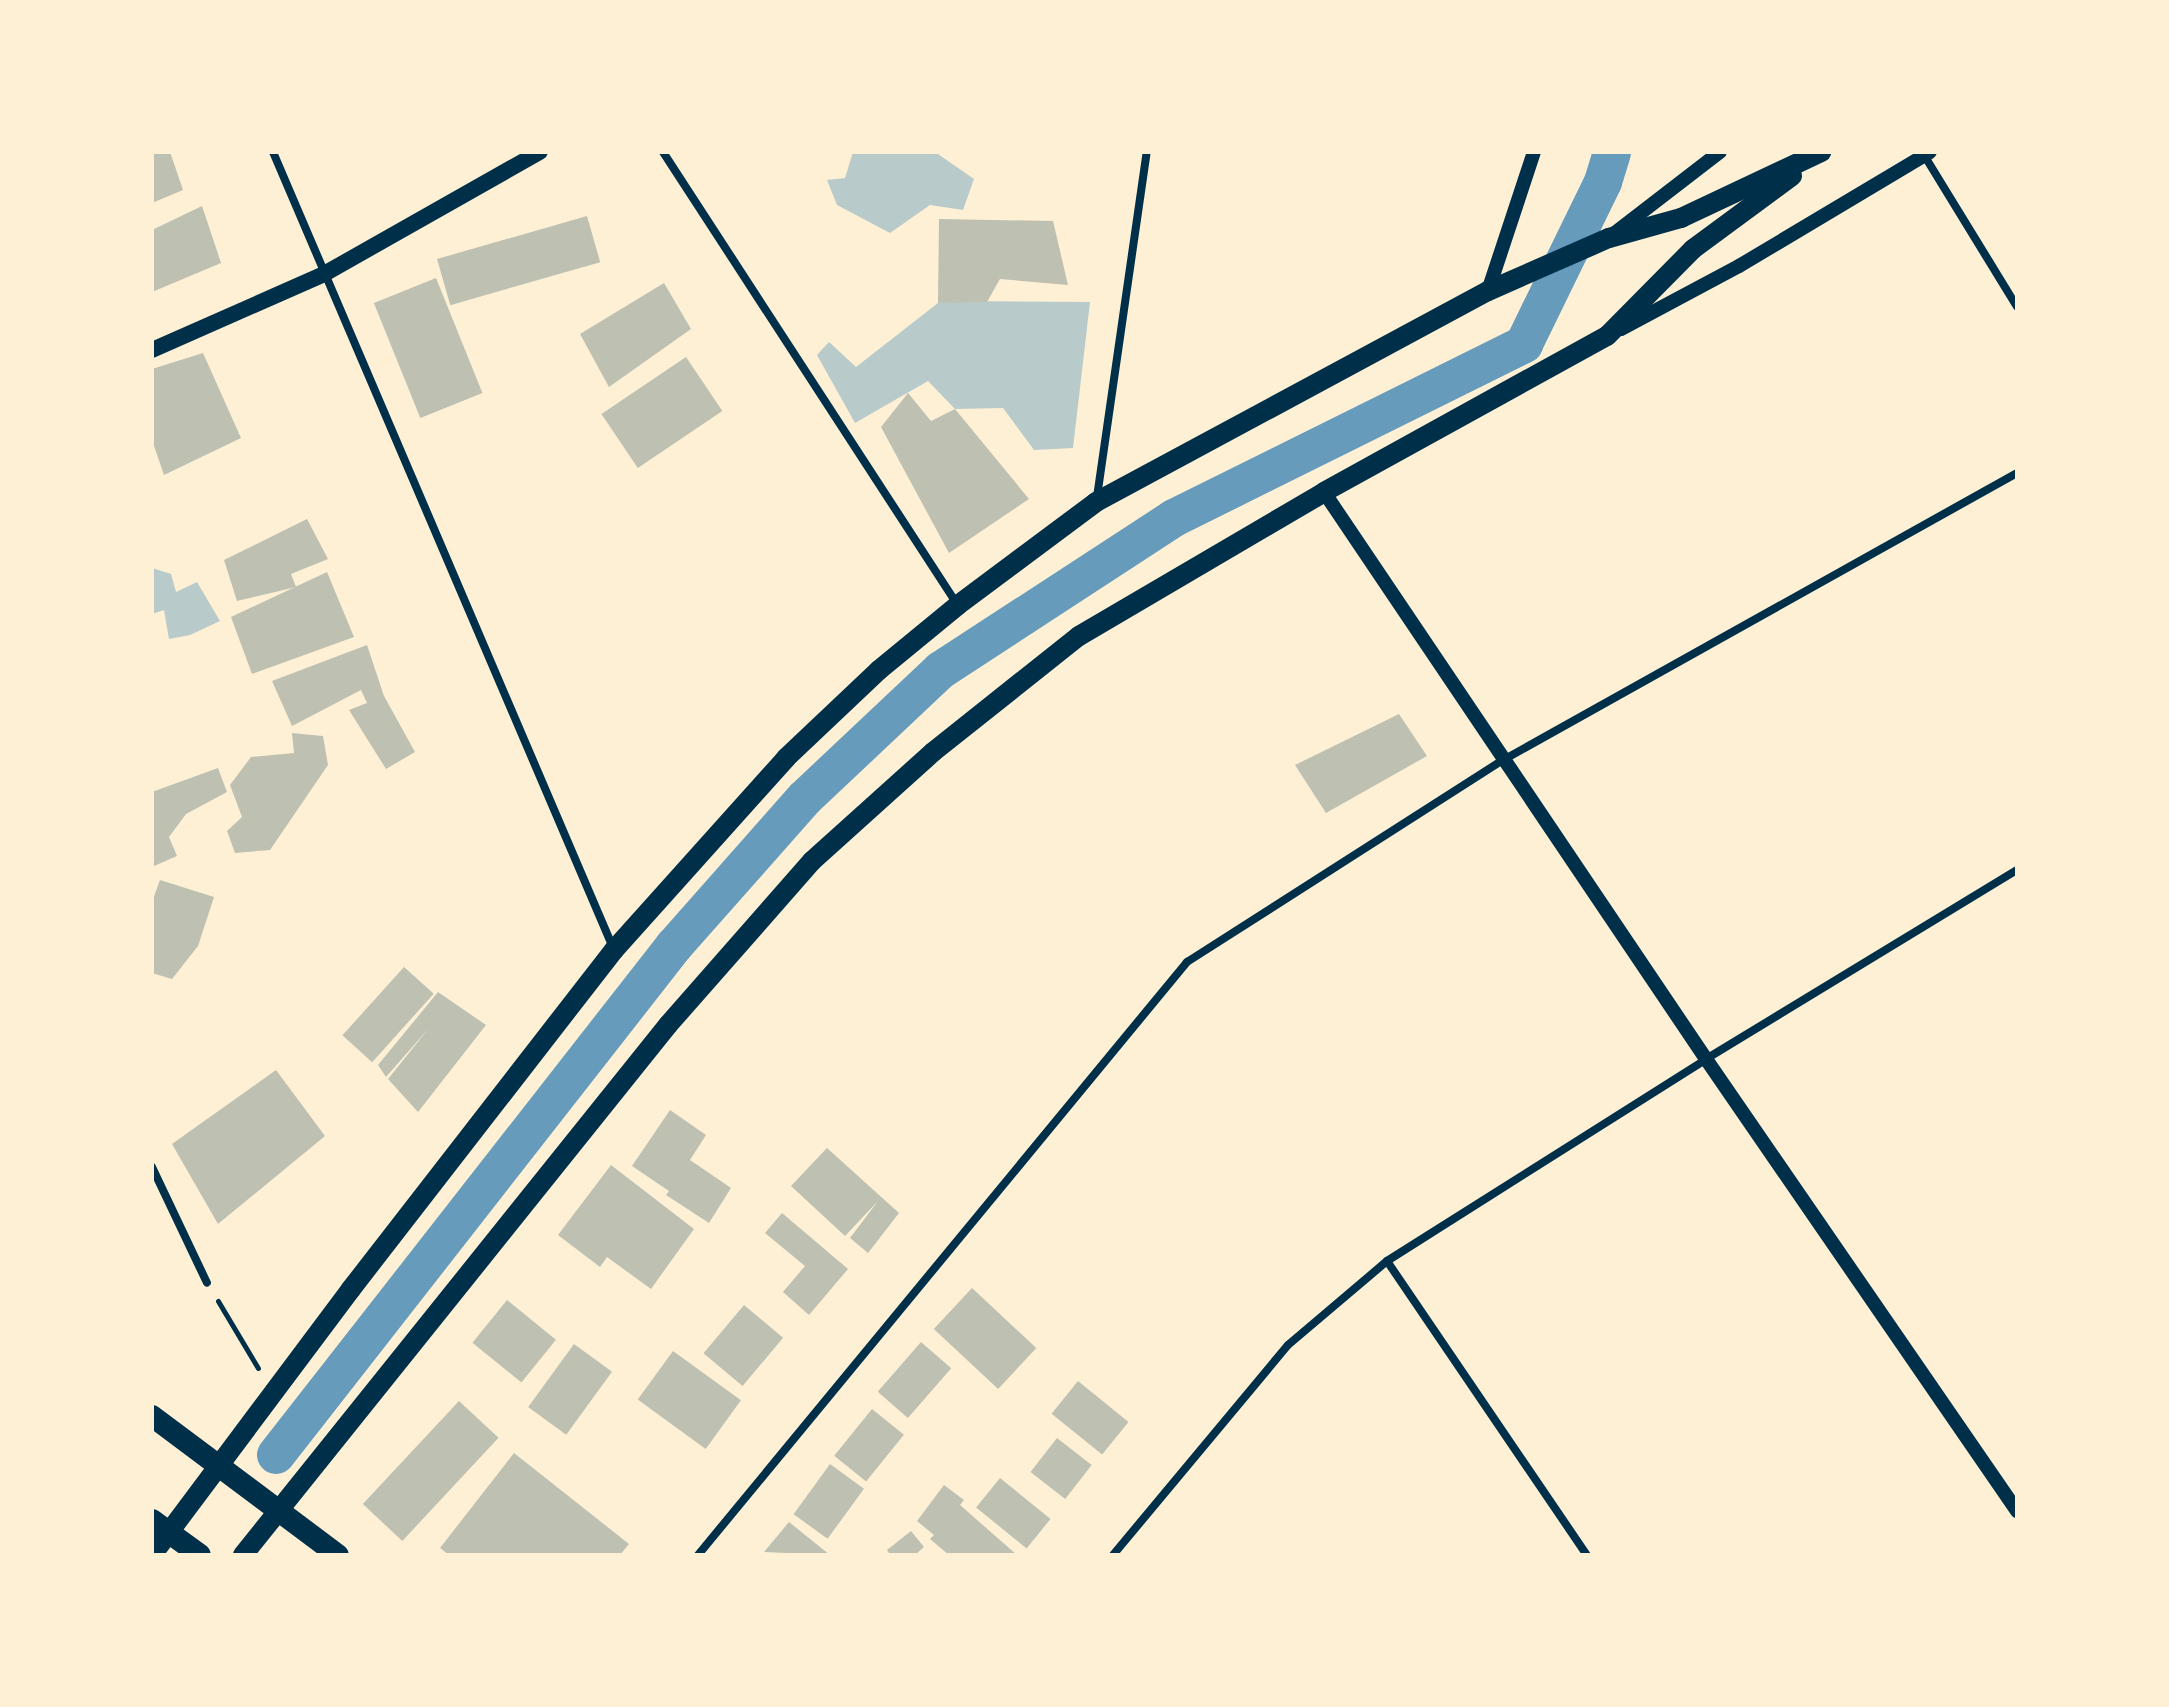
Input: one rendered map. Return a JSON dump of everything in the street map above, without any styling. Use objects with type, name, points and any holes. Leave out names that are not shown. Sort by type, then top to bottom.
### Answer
[{"type":"highway","points":[[152,1416],[338,1555]]},
{"type":"highway","points":[[161,1526],[200,1555]]},
{"type":"main road","points":[[152,350],[324,274],[540,152]]},
{"type":"main road","points":[[152,1555],[161,1526],[219,1465],[614,950],[786,758],[879,670],[958,605],[1096,502],[1488,291],[1609,238],[1681,218],[1823,152]]},
{"type":"main road","points":[[243,1555],[668,1025],[812,861],[933,752],[1079,636],[1324,492],[1607,336],[1693,249],[1823,152]]},
{"type":"street","points":[[273,152],[614,950]]},
{"type":"street","points":[[663,152],[958,605]]},
{"type":"street","points":[[1096,502],[1147,152]]},
{"type":"street","points":[[1488,291],[1534,152]]},
{"type":"street","points":[[1609,238],[1712,154]]},
{"type":"street","points":[[1607,336],[1739,266],[1927,154],[2017,307]]},
{"type":"street","points":[[698,1555],[1187,962],[1505,759],[2017,473]]},
{"type":"street","points":[[1324,492],[1706,1059],[2017,1511]]},
{"type":"street","points":[[1113,1555],[1288,1345],[1387,1261],[1706,1059],[2017,870]]},
{"type":"street","points":[[152,1167],[207,1283]]},
{"type":"street","points":[[1387,1261],[1587,1555]]},
{"type":"path","points":[[207,1283],[273,1392]]},
{"type":"shaded area","points":[[853,152],[935,152],[974,179],[963,210],[930,205],[890,233],[837,205],[827,180],[845,178]]},
{"type":"shaded area","points":[[1090,302],[1073,448],[1034,450],[1003,408],[955,409],[928,381],[855,423],[817,355],[829,342],[856,367],[938,303]]},
{"type":"shaded area","points":[[152,568],[171,574],[176,592],[197,582],[220,621],[190,635],[169,639],[164,610],[152,614]]},
{"type":"building","points":[[152,152],[170,152],[183,190],[152,203]]},
{"type":"building","points":[[202,206],[221,263],[152,292],[152,230]]},
{"type":"building","points":[[587,216],[600,262],[450,305],[437,259]]},
{"type":"building","points":[[939,219],[1053,221],[1068,285],[1000,279],[987,302],[938,303]]},
{"type":"building","points":[[436,278],[482,393],[420,418],[374,303]]},
{"type":"building","points":[[664,283],[691,329],[609,387],[580,334]]},
{"type":"building","points":[[203,353],[241,438],[164,475],[152,440],[152,369]]},
{"type":"building","points":[[686,357],[722,411],[638,468],[601,414]]},
{"type":"building","points":[[908,393],[931,421],[955,409],[1029,499],[949,553],[881,427]]},
{"type":"building","points":[[307,519],[328,559],[291,574],[296,587],[237,601],[224,560]]},
{"type":"building","points":[[327,572],[354,637],[252,674],[231,617]]},
{"type":"building","points":[[367,645],[384,696],[415,752],[386,769],[349,710],[367,703],[361,690],[292,726],[272,681]]},
{"type":"building","points":[[1399,714],[1427,756],[1326,813],[1295,765]]},
{"type":"building","points":[[292,733],[323,736],[328,765],[270,850],[235,853],[227,831],[242,817],[230,785],[251,757],[294,753]]},
{"type":"building","points":[[218,768],[227,792],[186,814],[169,837],[177,856],[152,867],[152,792]]},
{"type":"building","points":[[160,880],[214,897],[198,946],[172,979],[152,973],[152,902]]},
{"type":"building","points":[[404,967],[434,994],[372,1062],[342,1035]]},
{"type":"building","points":[[438,992],[486,1025],[418,1112],[388,1079],[429,1028],[386,1077],[378,1065]]},
{"type":"building","points":[[276,1070],[325,1136],[218,1224],[172,1144]]},
{"type":"building","points":[[670,1110],[706,1135],[690,1160],[731,1188],[709,1223],[666,1195],[669,1191],[632,1166]]},
{"type":"building","points":[[827,1148],[899,1213],[868,1253],[850,1238],[878,1201],[845,1236],[791,1186]]},
{"type":"building","points":[[611,1165],[694,1229],[651,1289],[607,1257],[600,1267],[558,1235]]},
{"type":"building","points":[[782,1213],[848,1269],[809,1315],[783,1292],[805,1266],[765,1233]]},
{"type":"building","points":[[972,1288],[1036,1348],[998,1389],[934,1329]]},
{"type":"building","points":[[507,1300],[556,1340],[521,1382],[472,1343]]},
{"type":"building","points":[[744,1305],[783,1338],[743,1386],[704,1353]]},
{"type":"building","points":[[921,1342],[951,1368],[908,1418],[878,1392]]},
{"type":"building","points":[[574,1344],[612,1372],[566,1435],[528,1407]]},
{"type":"building","points":[[673,1351],[741,1400],[706,1449],[638,1400]]},
{"type":"building","points":[[1078,1381],[1129,1422],[1102,1455],[1052,1414]]},
{"type":"building","points":[[459,1401],[498,1438],[402,1541],[363,1504]]},
{"type":"building","points":[[872,1409],[904,1435],[866,1481],[834,1456]]},
{"type":"building","points":[[1057,1438],[1092,1465],[1065,1499],[1031,1472]]},
{"type":"building","points":[[514,1453],[629,1544],[620,1555],[449,1555],[440,1548]]},
{"type":"building","points":[[830,1464],[864,1489],[828,1539],[794,1514]]},
{"type":"building","points":[[1000,1478],[1051,1519],[1027,1548],[976,1508]]},
{"type":"building","points":[[944,1485],[964,1500],[960,1505],[1017,1555],[949,1555],[930,1539],[934,1535],[917,1521]]},
{"type":"building","points":[[789,1522],[830,1555],[764,1552]]},
{"type":"building","points":[[911,1531],[924,1547],[915,1555],[890,1555],[887,1550]]},
{"type":"waterway","points":[[276,1455],[674,946],[805,798],[941,670],[1174,518],[1524,344],[1603,182],[1612,152]]}]
